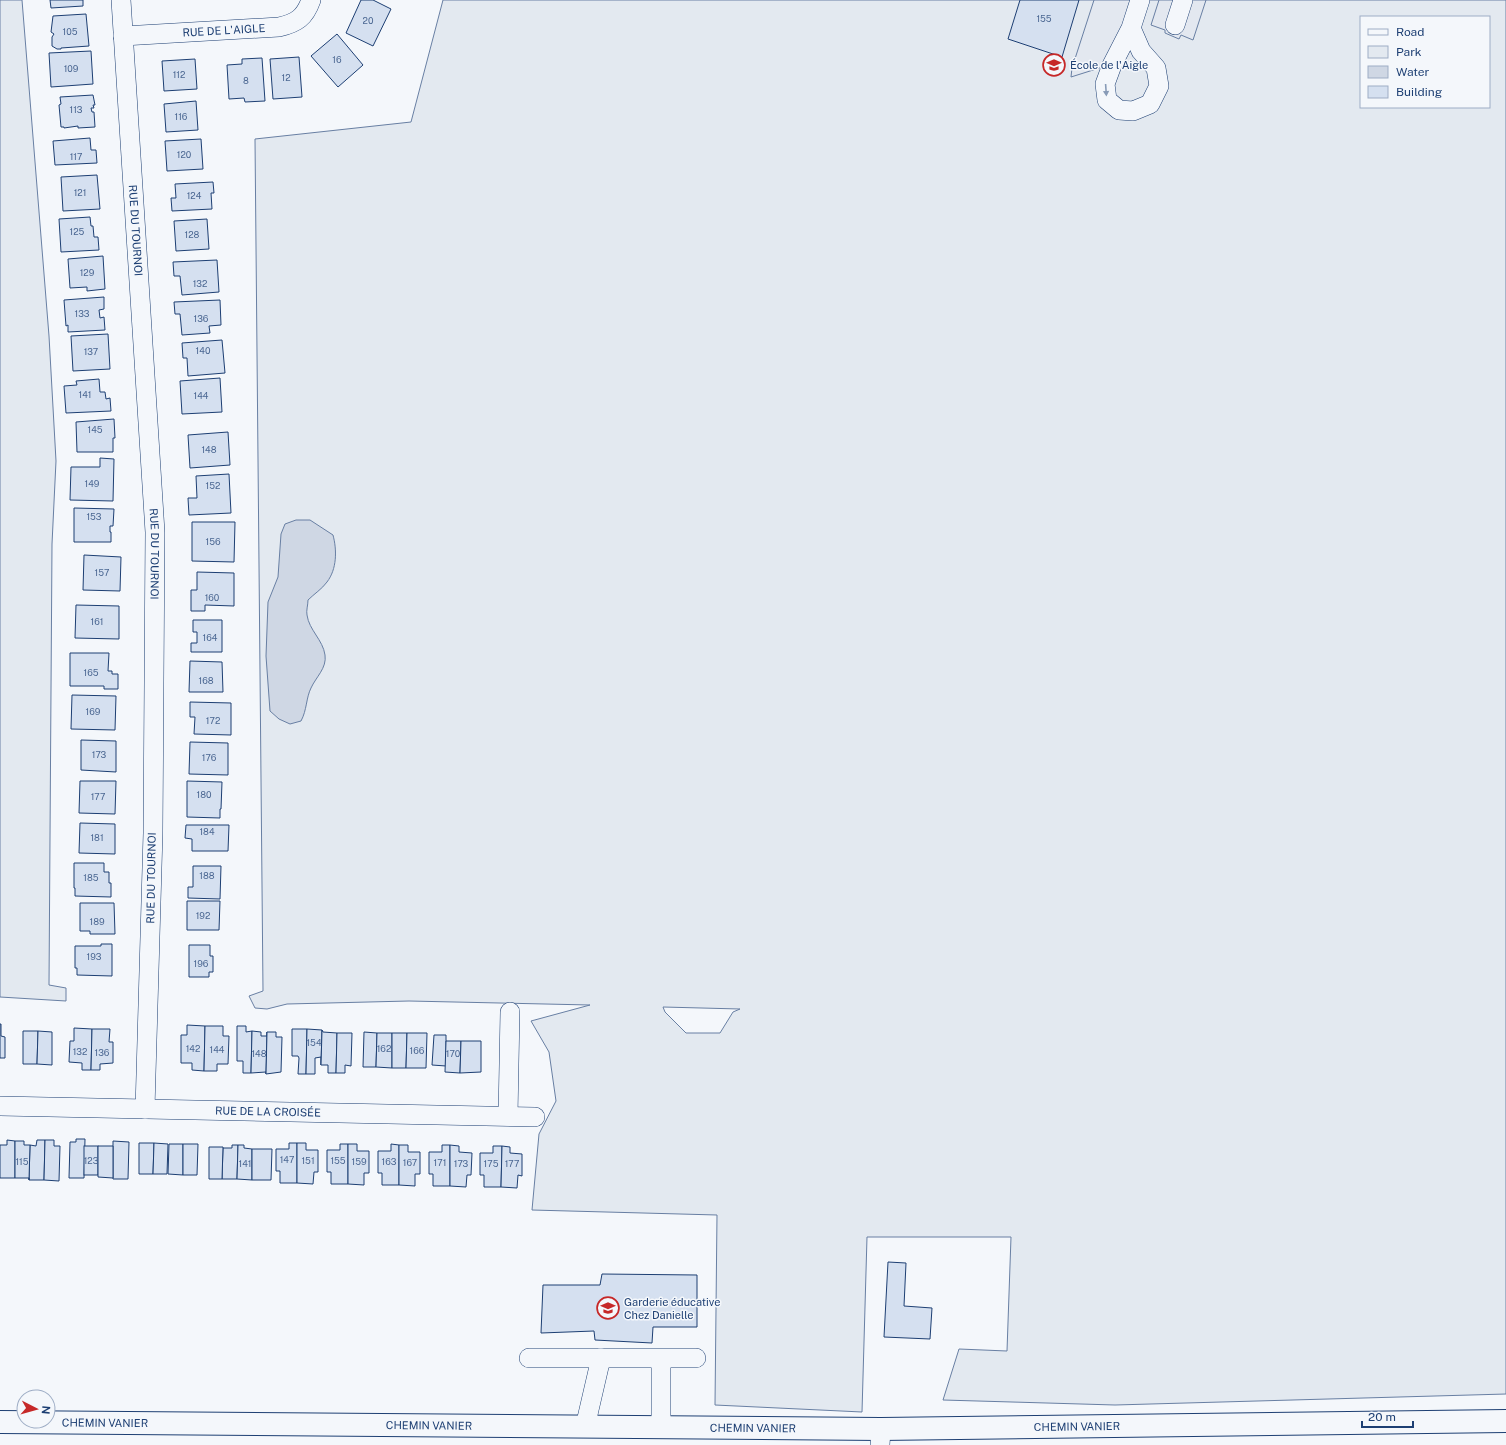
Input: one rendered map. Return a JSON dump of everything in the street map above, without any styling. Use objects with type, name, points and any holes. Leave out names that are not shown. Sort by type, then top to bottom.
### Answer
[{"type":"main road","name":"CHEMIN VANIER","points":[[0,1422],[661,1427],[880,1437],[1506,1420]]},
{"type":"street","name":"RUE DU TOURNOI","points":[[121,0],[156,532],[153,833],[145,1109]]},
{"type":"street","name":"RUE DE L'AIGLE","points":[[123,36],[279,27],[298,21],[305,13],[312,0]]},
{"type":"street","points":[[1131,28],[1140,0]]},
{"type":"street","points":[[1175,25],[1183,0]]},
{"type":"street","points":[[508,1116],[510,1012]]},
{"type":"street","name":"RUE DE LA CROISÉE","points":[[0,1106],[536,1117]]},
{"type":"street","points":[[529,1358],[696,1358]]},
{"type":"street","points":[[585,1427],[601,1358]]},
{"type":"street","points":[[661,1427],[662,1359]]},
{"type":"green space","points":[[0,0],[22,0],[49,336],[56,461],[52,544],[49,985],[66,988],[66,1001],[0,997]]},
{"type":"green space","points":[[443,0],[1506,0],[1506,1394],[1115,1405],[943,1400],[959,1349],[1007,1351],[1011,1237],[867,1237],[862,1412],[715,1405],[717,1215],[532,1210],[539,1134],[556,1101],[549,1052],[531,1021],[590,1005],[409,1001],[287,1004],[267,1009],[255,1008],[249,996],[263,991],[255,139],[411,122]],"holes":[[[663,1007],[740,1009],[733,1012],[720,1033],[686,1033],[665,1012]]]},
{"type":"shaded area","points":[[1094,0],[1131,0],[1109,65],[1071,77],[1072,68]]},
{"type":"shaded area","points":[[1159,0],[1206,0],[1193,40],[1181,35],[1179,39],[1165,33],[1165,30],[1151,25]]},
{"type":"water","points":[[296,520],[310,520],[333,535],[335,559],[333,571],[327,582],[308,600],[308,620],[324,650],[324,664],[309,692],[301,721],[290,724],[279,719],[270,711],[266,656],[268,602],[278,577],[281,534],[285,524]]},
{"type":"building","points":[[50,0],[83,0],[83,6],[51,8]]},
{"type":"building","points":[[361,0],[373,0],[391,9],[373,46],[346,33]]},
{"type":"building","name":"École de l'Aigle","points":[[1020,0],[1079,0],[1062,57],[1008,39]]},
{"type":"building","points":[[86,14],[89,46],[57,49],[52,46],[52,37],[54,34],[51,32],[53,16]]},
{"type":"building","points":[[337,34],[363,65],[338,87],[311,56]]},
{"type":"building","points":[[91,51],[93,84],[51,87],[49,53]]},
{"type":"building","points":[[299,57],[302,97],[273,99],[270,59]]},
{"type":"building","points":[[262,58],[265,101],[245,102],[244,98],[229,99],[227,65],[242,64],[242,59]]},
{"type":"building","points":[[195,59],[197,89],[164,91],[162,61]]},
{"type":"building","points":[[93,95],[95,105],[93,105],[94,108],[91,108],[92,112],[94,112],[95,127],[61,127],[59,105],[61,104],[60,97]]},
{"type":"building","points":[[196,101],[198,130],[166,132],[164,104]]},
{"type":"building","points":[[90,138],[91,150],[96,150],[97,163],[55,165],[53,141]]},
{"type":"building","points":[[201,139],[203,169],[167,171],[165,141]]},
{"type":"building","points":[[97,175],[100,209],[63,211],[61,177]]},
{"type":"building","points":[[213,182],[214,193],[211,193],[212,209],[172,211],[171,198],[176,198],[175,184]]},
{"type":"building","points":[[90,217],[94,237],[98,237],[99,250],[61,252],[59,219]]},
{"type":"building","points":[[207,219],[209,249],[176,251],[174,221]]},
{"type":"building","points":[[103,256],[105,289],[87,291],[87,287],[70,288],[68,259]]},
{"type":"building","points":[[217,260],[219,292],[182,295],[180,276],[174,276],[173,262]]},
{"type":"building","points":[[104,297],[104,309],[99,310],[100,318],[104,317],[105,330],[68,332],[68,325],[66,326],[64,300]]},
{"type":"building","points":[[220,300],[221,325],[209,326],[210,333],[182,335],[180,314],[175,314],[174,302]]},
{"type":"building","points":[[108,334],[110,369],[73,371],[71,336]]},
{"type":"building","points":[[222,340],[225,373],[188,376],[187,358],[183,358],[182,343]]},
{"type":"building","points":[[220,378],[222,412],[182,414],[180,381]]},
{"type":"building","points":[[99,379],[100,392],[105,392],[106,399],[110,398],[111,411],[66,413],[64,386],[77,385],[76,381]]},
{"type":"building","points":[[114,419],[115,438],[113,438],[113,452],[77,452],[76,422]]},
{"type":"building","points":[[228,432],[230,465],[190,468],[188,435]]},
{"type":"building","points":[[100,458],[114,459],[113,501],[70,500],[71,467],[100,467]]},
{"type":"building","points":[[229,474],[231,513],[189,515],[188,498],[197,498],[196,476]]},
{"type":"building","points":[[74,508],[114,509],[113,526],[110,526],[111,542],[74,542]]},
{"type":"building","points":[[192,522],[235,522],[234,562],[192,561]]},
{"type":"building","points":[[84,555],[121,557],[120,591],[83,590]]},
{"type":"building","points":[[197,572],[234,573],[234,606],[205,605],[205,611],[191,611],[191,590],[197,590]]},
{"type":"building","points":[[76,605],[119,606],[119,639],[75,638]]},
{"type":"building","points":[[193,620],[222,620],[222,652],[191,652],[191,643],[197,643],[197,632],[193,632]]},
{"type":"building","points":[[70,653],[109,653],[108,671],[112,671],[112,674],[118,674],[118,689],[104,689],[104,686],[70,686]]},
{"type":"building","points":[[190,661],[222,662],[223,692],[189,692]]},
{"type":"building","points":[[72,695],[116,696],[115,730],[71,729]]},
{"type":"building","points":[[190,702],[231,703],[231,735],[194,734],[195,717],[190,717]]},
{"type":"building","points":[[81,740],[116,741],[116,772],[81,770]]},
{"type":"building","points":[[190,742],[228,743],[228,775],[189,774]]},
{"type":"building","points":[[80,781],[116,781],[115,814],[79,813]]},
{"type":"building","points":[[187,781],[222,782],[220,818],[187,817]]},
{"type":"building","points":[[80,823],[115,824],[115,854],[79,853]]},
{"type":"building","points":[[186,825],[229,825],[228,851],[192,851],[192,839],[185,838]]},
{"type":"building","points":[[74,863],[104,863],[104,872],[109,872],[111,897],[75,896]]},
{"type":"building","points":[[193,866],[221,866],[220,899],[188,898],[188,887],[193,887]]},
{"type":"building","points":[[187,901],[220,901],[219,930],[187,930]]},
{"type":"building","points":[[80,903],[114,903],[115,934],[90,934],[90,931],[80,931]]},
{"type":"building","points":[[101,944],[112,944],[112,976],[77,975],[77,968],[75,968],[75,946],[101,946]]},
{"type":"building","points":[[189,945],[210,945],[210,956],[213,956],[213,972],[209,972],[209,977],[189,977]]},
{"type":"building","points":[[0,1024],[1,1036],[5,1037],[5,1058],[0,1058]]},
{"type":"building","points":[[187,1025],[205,1026],[204,1071],[192,1070],[192,1063],[181,1063],[181,1035],[187,1035]]},
{"type":"building","points":[[205,1026],[223,1026],[223,1036],[229,1036],[228,1064],[217,1064],[217,1071],[204,1071]]},
{"type":"building","points":[[237,1026],[246,1026],[246,1032],[252,1031],[251,1073],[243,1073],[243,1061],[237,1061]]},
{"type":"building","points":[[74,1028],[92,1029],[91,1070],[82,1070],[82,1063],[69,1062],[70,1041],[74,1041]]},
{"type":"building","points":[[92,1029],[110,1029],[109,1042],[113,1042],[113,1063],[100,1064],[100,1070],[91,1070]]},
{"type":"building","points":[[292,1029],[307,1029],[306,1074],[298,1074],[299,1058],[298,1056],[292,1056]]},
{"type":"building","points":[[307,1029],[322,1030],[321,1065],[321,1057],[315,1058],[315,1074],[306,1074]]},
{"type":"building","points":[[322,1030],[323,1032],[337,1033],[336,1073],[328,1073],[328,1065],[321,1065]]},
{"type":"building","points":[[23,1031],[38,1031],[37,1064],[23,1064]]},
{"type":"building","points":[[38,1031],[52,1032],[52,1065],[37,1064]]},
{"type":"building","points":[[252,1031],[261,1032],[261,1036],[267,1036],[266,1074],[266,1072],[251,1073]]},
{"type":"building","points":[[267,1032],[276,1032],[276,1037],[282,1037],[281,1072],[266,1074]]},
{"type":"building","points":[[364,1032],[377,1033],[376,1067],[363,1067]]},
{"type":"building","points":[[337,1033],[352,1033],[351,1066],[345,1065],[345,1073],[336,1073]]},
{"type":"building","points":[[377,1033],[392,1033],[392,1068],[376,1067]]},
{"type":"building","points":[[392,1033],[407,1033],[406,1068],[392,1068]]},
{"type":"building","points":[[407,1033],[427,1033],[426,1068],[406,1068]]},
{"type":"building","points":[[434,1035],[446,1035],[446,1066],[432,1065]]},
{"type":"building","points":[[446,1041],[461,1041],[460,1073],[445,1072]]},
{"type":"building","points":[[461,1041],[481,1041],[481,1072],[460,1073]]},
{"type":"building","points":[[76,1139],[85,1139],[84,1178],[69,1178],[70,1142],[76,1142]]},
{"type":"building","points":[[7,1140],[15,1141],[15,1178],[0,1178],[0,1145],[7,1145]]},
{"type":"building","points":[[37,1140],[45,1140],[44,1180],[29,1180],[30,1145],[36,1146]]},
{"type":"building","points":[[45,1140],[54,1140],[54,1146],[60,1146],[59,1181],[44,1180]]},
{"type":"building","points":[[15,1141],[24,1141],[24,1145],[30,1145],[29,1180],[29,1178],[15,1178]]},
{"type":"building","points":[[113,1141],[129,1142],[128,1179],[113,1179]]},
{"type":"building","points":[[139,1143],[154,1143],[153,1174],[139,1174]]},
{"type":"building","points":[[154,1143],[168,1144],[167,1174],[153,1174]]},
{"type":"building","points":[[289,1143],[297,1143],[297,1183],[280,1183],[280,1171],[276,1171],[276,1149],[289,1149]]},
{"type":"building","points":[[297,1143],[306,1143],[306,1150],[318,1150],[318,1172],[314,1172],[313,1184],[297,1183]]},
{"type":"building","points":[[169,1144],[183,1144],[183,1175],[168,1174]]},
{"type":"building","points":[[183,1144],[198,1144],[197,1175],[183,1175]]},
{"type":"building","points":[[340,1144],[348,1144],[348,1184],[331,1184],[331,1172],[327,1172],[327,1150],[340,1150]]},
{"type":"building","points":[[348,1144],[357,1144],[357,1151],[369,1151],[369,1173],[364,1173],[364,1185],[348,1184]]},
{"type":"building","points":[[391,1144],[399,1145],[399,1185],[382,1185],[382,1173],[378,1173],[378,1151],[391,1151]]},
{"type":"building","points":[[232,1145],[238,1145],[237,1179],[222,1179],[223,1148],[232,1148]]},
{"type":"building","points":[[238,1145],[244,1145],[244,1148],[252,1149],[252,1180],[237,1179]]},
{"type":"building","points":[[399,1145],[408,1145],[408,1152],[420,1152],[420,1174],[415,1174],[415,1186],[399,1185]]},
{"type":"building","points":[[442,1145],[450,1145],[450,1186],[433,1186],[433,1174],[429,1174],[429,1152],[442,1152]]},
{"type":"building","points":[[450,1145],[459,1146],[459,1152],[472,1153],[471,1175],[467,1175],[466,1187],[450,1186]]},
{"type":"building","points":[[84,1146],[98,1146],[98,1175],[84,1175]]},
{"type":"building","points":[[98,1146],[113,1146],[113,1178],[98,1177]]},
{"type":"building","points":[[493,1146],[502,1146],[501,1187],[484,1187],[484,1175],[480,1175],[480,1153],[493,1153]]},
{"type":"building","points":[[502,1146],[510,1147],[510,1153],[522,1154],[522,1176],[518,1175],[517,1188],[501,1187]]},
{"type":"building","points":[[209,1147],[223,1147],[222,1179],[209,1179]]},
{"type":"building","points":[[252,1149],[272,1149],[271,1180],[252,1180]]},
{"type":"building","points":[[888,1262],[906,1263],[904,1306],[932,1308],[930,1339],[884,1337]]},
{"type":"building","points":[[602,1274],[697,1275],[697,1327],[653,1327],[652,1343],[595,1340],[594,1331],[541,1333],[543,1285],[600,1285]]},
{"type":"place","name":"École de l'Aigle","points":[[1054,65]]},
{"type":"place","name":"Garderie éducative Chez Danielle","points":[[608,1308]]}]
